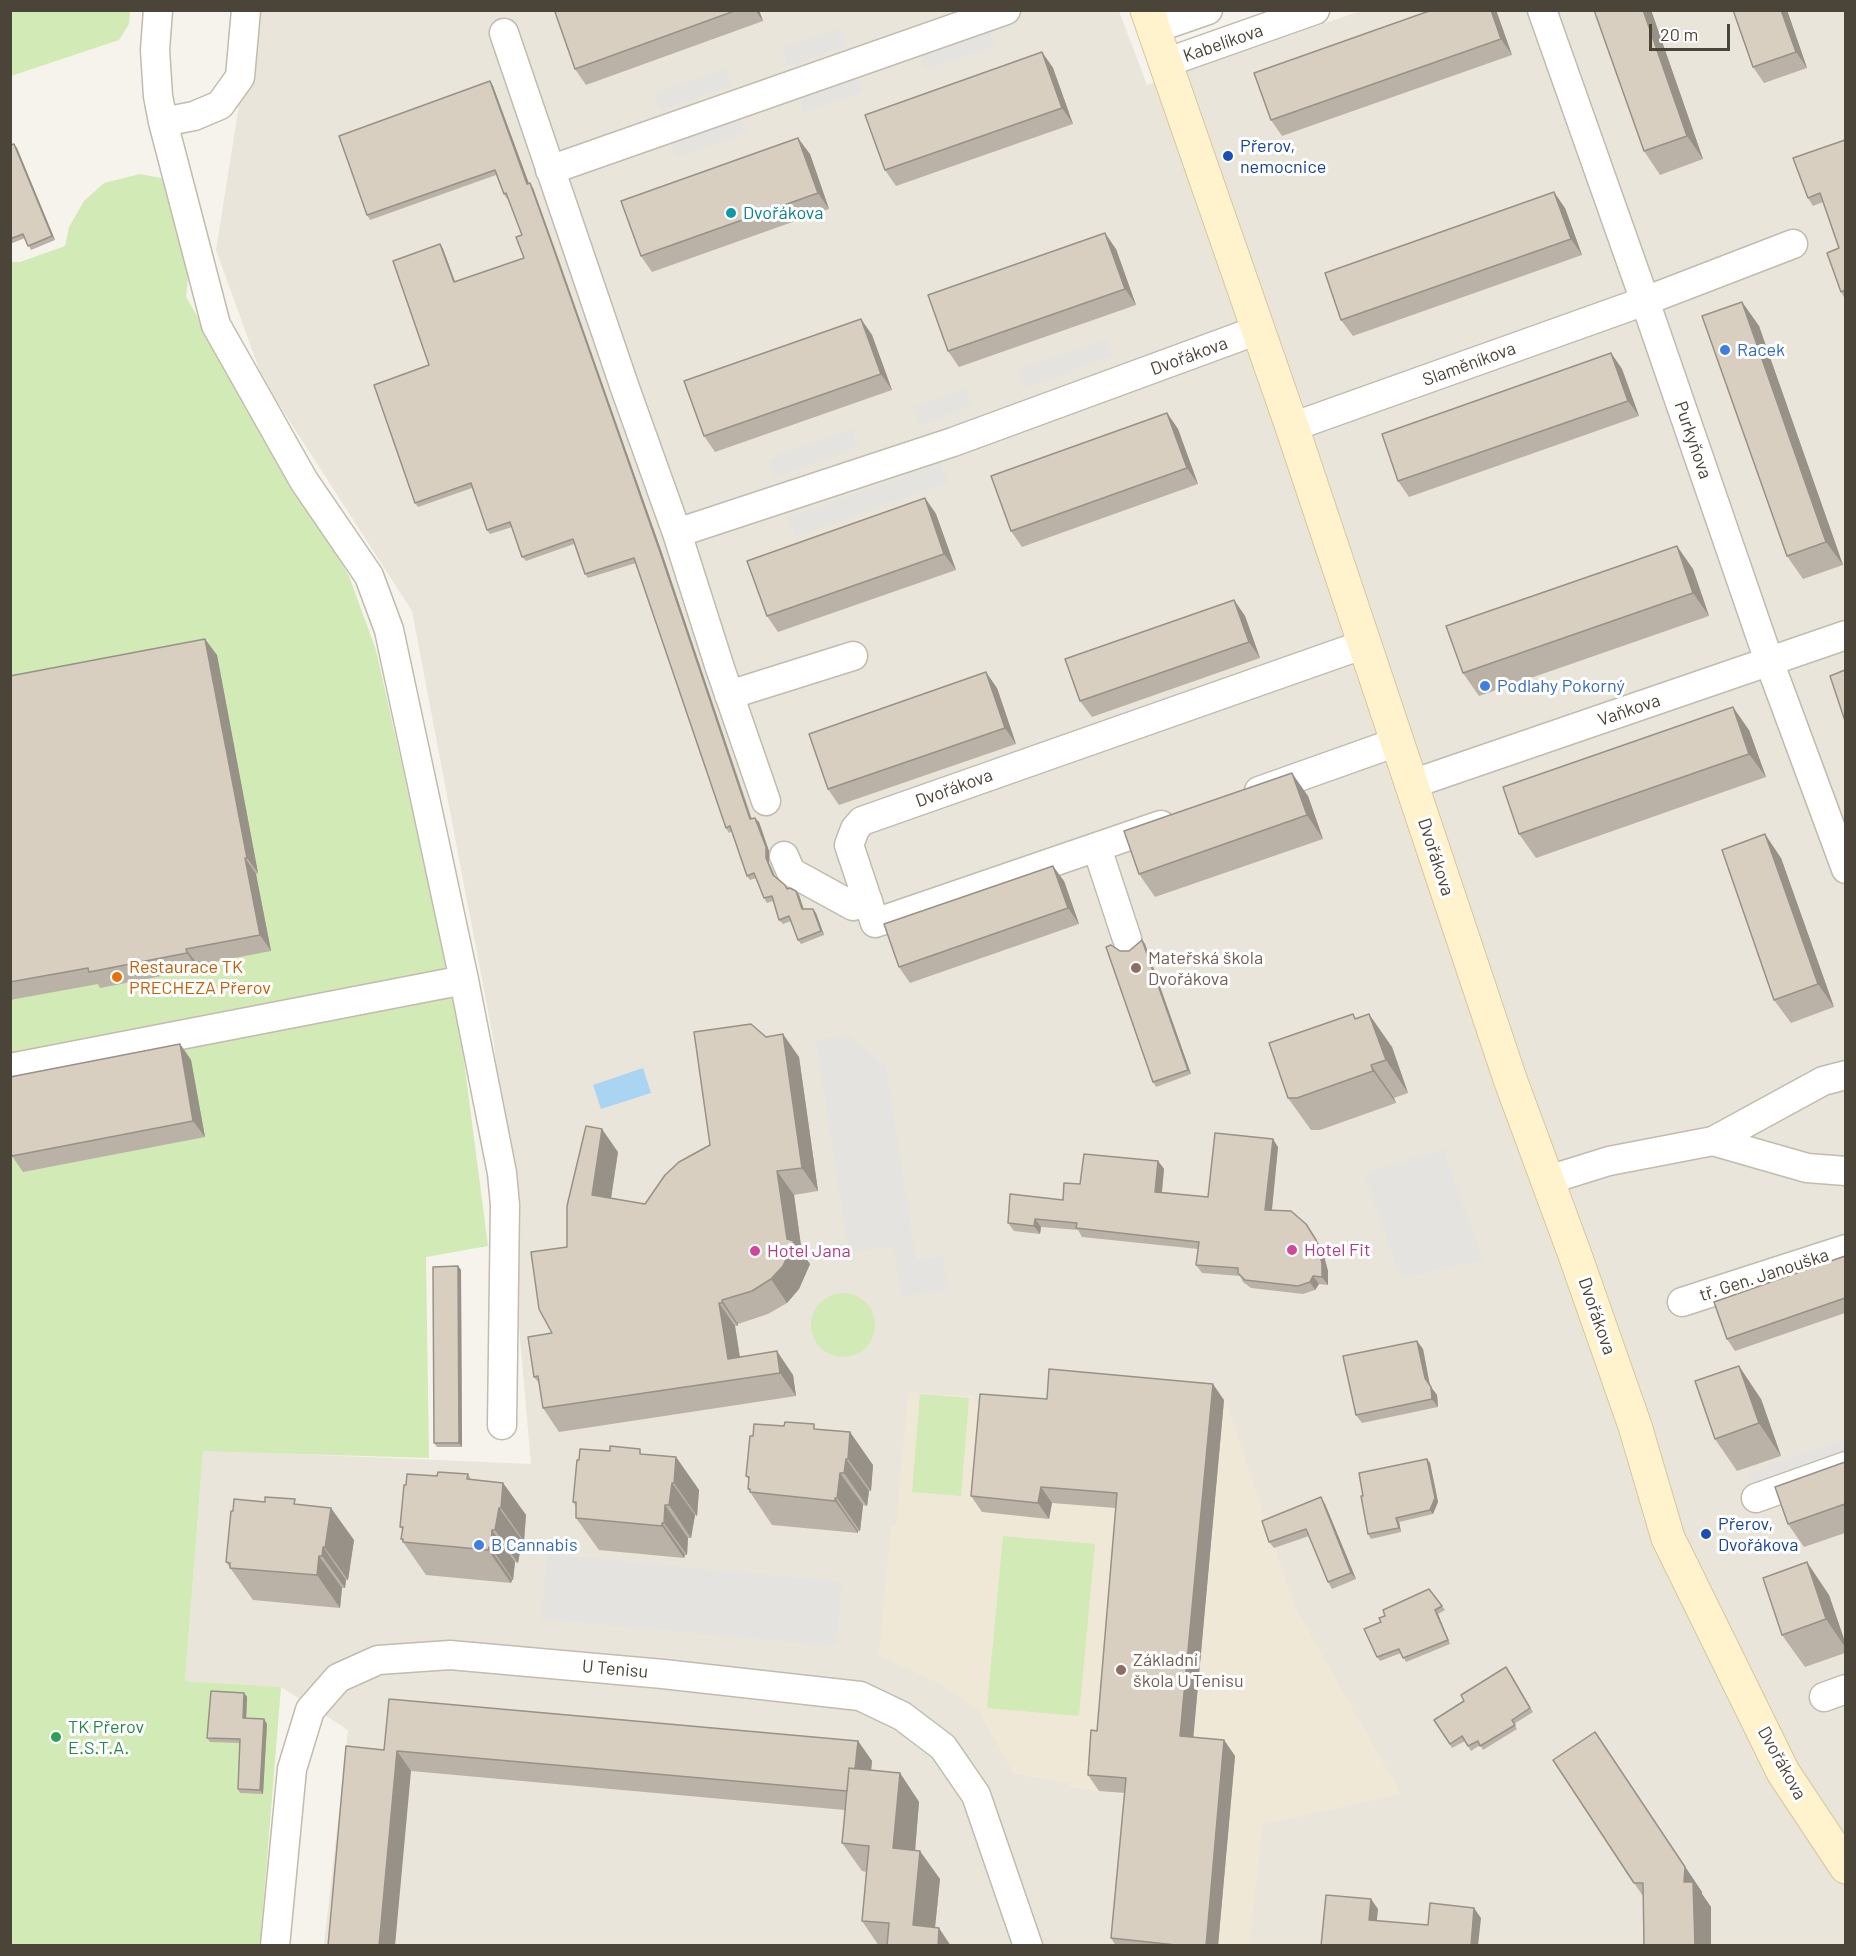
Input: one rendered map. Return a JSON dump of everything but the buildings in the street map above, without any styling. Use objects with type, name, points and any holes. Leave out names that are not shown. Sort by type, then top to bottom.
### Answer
[{"type":"main road","name":"Dvořákova","points":[[1150,20],[1292,427],[1510,1079],[1635,1426],[1668,1538],[1783,1772],[1845,1867]]},
{"type":"street","points":[[158,10],[155,50],[158,96],[216,325],[304,481],[369,576],[389,630],[464,980],[504,1187],[502,1425]]},
{"type":"street","points":[[163,122],[194,117],[220,105],[240,77],[246,10]]},
{"type":"street","points":[[550,170],[1006,10]]},
{"type":"street","name":"Kabelíkova","points":[[1150,20],[1208,10]]},
{"type":"street","name":"Kabelíkova","points":[[1165,63],[1315,10]]},
{"type":"street","name":"Purkyňova","points":[[1542,10],[1845,869]]},
{"type":"street","points":[[504,33],[677,533],[766,801]]},
{"type":"street","name":"Slaměníkova","points":[[1292,427],[1645,301],[1793,244]]},
{"type":"street","name":"Dvořákova","points":[[677,533],[953,442],[1258,330]]},
{"type":"street","name":"Vaňkova","points":[[1412,784],[1845,635]]},
{"type":"street","name":"Dvořákova","points":[[1184,817],[875,923],[849,845],[855,829],[862,821],[1365,644]]},
{"type":"street","points":[[729,695],[854,656]]},
{"type":"street","points":[[1238,798],[1397,742]]},
{"type":"street","points":[[1097,848],[1127,939]]},
{"type":"street","points":[[784,856],[791,872],[853,906],[867,901]]},
{"type":"street","points":[[10,1068],[464,980]]},
{"type":"street","points":[[1548,1180],[1609,1161],[1713,1141],[1823,1082],[1845,1075]]},
{"type":"street","points":[[1713,1141],[1807,1168],[1845,1171]]},
{"type":"street","name":"tř. Gen. Janouška","points":[[1682,1302],[1845,1249]]},
{"type":"street","points":[[1756,1498],[1845,1466]]},
{"type":"street","name":"U Tenisu","points":[[275,1946],[292,1769],[310,1710],[338,1678],[378,1660],[450,1655],[663,1674],[860,1696],[902,1716],[943,1747],[976,1795],[1028,1946]]},
{"type":"shaded area","points":[[254,11],[1119,11],[1147,85],[1360,11],[1845,11],[1845,1945],[324,1945],[348,1730],[281,1687],[185,1681],[203,1450],[531,1464],[494,1043],[412,611],[263,380],[216,250]]},
{"type":"shaded area","points":[[840,28],[846,46],[788,66],[782,49]]},
{"type":"shaded area","points":[[990,28],[996,46],[925,70],[919,53]]},
{"type":"shaded area","points":[[725,69],[731,86],[660,111],[654,94]]},
{"type":"shaded area","points":[[856,75],[862,92],[804,113],[797,95]]},
{"type":"shaded area","points":[[741,115],[747,132],[676,157],[670,140]]},
{"type":"shaded area","points":[[1106,339],[1113,356],[1026,387],[1019,370]]},
{"type":"shaded area","points":[[966,388],[972,406],[920,425],[913,407]]},
{"type":"shaded area","points":[[852,429],[858,447],[775,477],[768,459]]},
{"type":"shaded area","points":[[941,463],[948,483],[795,537],[788,517]]},
{"type":"shaded area","name":"Hotel Jana","points":[[847,1035],[886,1067],[916,1260],[943,1256],[948,1290],[902,1297],[893,1246],[849,1253],[816,1040]]},
{"type":"shaded area","points":[[1443,1149],[1483,1260],[1401,1278],[1364,1174]]},
{"type":"shaded area","name":"Základní škola U Tenisu","points":[[1055,1384],[1226,1400],[1295,1607],[1401,1794],[1263,1824],[1249,1945],[1121,1945],[1133,1796],[1070,1787],[1069,1783],[1014,1774],[977,1708],[944,1686],[879,1655],[891,1526],[896,1526],[908,1392],[975,1396],[975,1404],[1052,1410]]},
{"type":"shaded area","points":[[1845,1438],[1845,1463],[1756,1495],[1748,1473]]},
{"type":"shaded area","points":[[547,1554],[842,1582],[836,1646],[541,1619]]},
{"type":"green space","points":[[10,11],[130,11],[129,24],[119,40],[11,76]]},
{"type":"green space","points":[[140,174],[161,178],[176,203],[189,268],[186,297],[349,576],[376,650],[458,1015],[488,1246],[426,1257],[429,1458],[203,1451],[185,1681],[281,1687],[260,1945],[11,1945],[10,262],[20,262],[65,246],[69,227],[84,201],[104,183]]},
{"type":"green space","points":[[843,1293],[866,1302],[875,1325],[866,1348],[843,1357],[820,1348],[811,1325],[820,1302]]},
{"type":"green space","points":[[920,1394],[969,1398],[961,1496],[912,1492]]},
{"type":"green space","points":[[1003,1536],[1095,1544],[1079,1716],[987,1708]]},
{"type":"water","points":[[643,1068],[651,1093],[601,1109],[593,1085]]},
{"type":"place","name":"Přerov, nemocnice","points":[[1228,156]]},
{"type":"place","name":"Dvořákova","points":[[731,213]]},
{"type":"place","name":"Racek","points":[[1725,350]]},
{"type":"place","name":"Podlahy Pokorný","points":[[1485,686]]},
{"type":"place","name":"Mateřská škola Dvořákova","points":[[1136,968]]},
{"type":"place","name":"Restaurace TK PRECHEZA Přerov","points":[[117,977]]},
{"type":"place","name":"Hotel Fit","points":[[1292,1250]]},
{"type":"place","name":"Hotel Jana","points":[[755,1251]]},
{"type":"place","name":"Přerov, Dvořákova","points":[[1706,1534]]},
{"type":"place","name":"B Cannabis","points":[[479,1545]]},
{"type":"place","name":"Základní škola U Tenisu","points":[[1121,1670]]},
{"type":"place","name":"TK Přerov E.S.T.A.","points":[[56,1737]]}]
